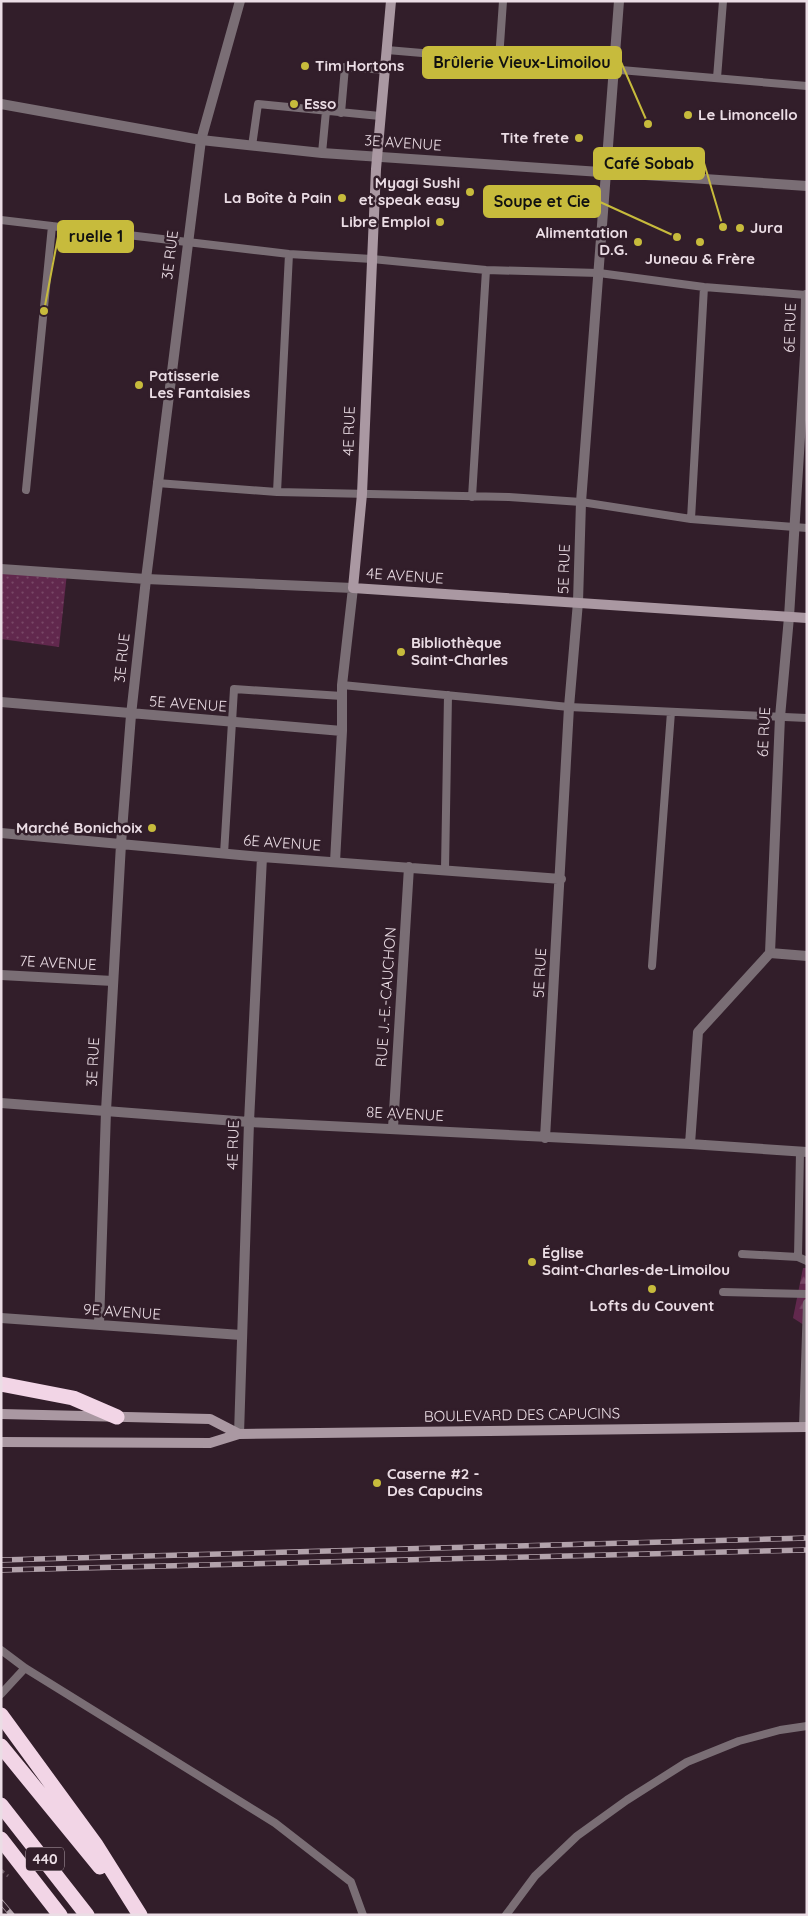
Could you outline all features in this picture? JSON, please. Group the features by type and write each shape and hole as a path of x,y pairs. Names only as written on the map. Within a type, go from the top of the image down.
{"highway":[{"path":"1,1384 73,1398 117,1417"},
{"path":"1,1715 96,1845 140,1915"},
{"path":"1,1746 140,1915"},
{"name":"440","path":"1,1805 87,1915"},
{"name":"440","path":"1,1839 60,1915"},
{"path":"1,1847 30,1876"}],"main road":[{"name":"4E RUE","path":"353,588 362,494 376,156 391,1"},
{"name":"4E AVENUE","path":"353,588 807,618"},
{"name":"BOULEVARD DES CAPUCINS","path":"1,1414 210,1419 239,1434"},
{"name":"BOULEVARD DES CAPUCINS","path":"1,1442 210,1443 239,1434 805,1427"}],"street":[{"name":"3E RUE","path":"99,1325 106,1111 121,844 146,579 201,140 240,1"},
{"name":"5E RUE","path":"545,1138 561,879 569,707 578,602 581,502 619,1"},
{"name":"3E AVENUE","path":"1,104 201,140 252,146 322,153 807,186"},
{"name":"6E RUE","path":"770,953 780,717 789,617 806,357 806,295"},
{"name":"4E AVENUE","path":"1,569 146,579 353,588"},
{"name":"4E RUE","path":"335,862 342,731 342,685 353,588"},
{"name":"5E AVENUE","path":"1,702 342,731"},
{"name":"6E AVENUE","path":"1,833 224,854 561,879"},
{"name":"4E RUE","path":"239,1434 249,1122 262,857"},
{"name":"RUE J.-E.-CAUCHON","path":"393,1128 409,867"},
{"path":"690,1144 698,1032 770,953 807,956"},
{"name":"7E AVENUE","path":"1,975 113,981"},
{"name":"8E AVENUE","path":"1,1103 249,1122 690,1144 804,1152"},
{"name":"9E AVENUE","path":"1,1318 241,1335"}],"lane":[{"path":"499,59 503,1"},
{"path":"717,78 723,1"},
{"path":"387,50 807,86"},
{"path":"341,113 345,68 385,70"},
{"path":"252,146 258,104 380,116"},
{"path":"322,153 326,111"},
{"path":"1,220 289,254 372,259 486,270 599,273 704,287 806,295"},
{"path":"26,490 52,226"},
{"path":"277,492 289,254"},
{"path":"472,497 486,270"},
{"path":"691,520 704,287"},
{"path":"157,483 277,492 509,497 581,502 691,520 807,528"},
{"path":"342,685 569,707 807,718"},
{"path":"224,854 234,689 342,696"},
{"path":"445,870 448,695"},
{"path":"652,966 671,712"},
{"path":"798,1257 804,1152"},
{"path":"742,1254 798,1257 807,1261"},
{"path":"723,1292 807,1294"},
{"path":"805,1427 807,1303"},
{"path":"1,1650 25,1668 275,1823 351,1882 363,1915"},
{"path":"1,1694 25,1668"},
{"path":"506,1915 535,1876 577,1836 642,1790 687,1762 739,1741 780,1730 807,1726"}],"green space":[{"path":"1,569 67,573 59,647 1,639"},
{"path":"803,1268 807,1268 807,1327 793,1318"}],"railway":[{"path":"1,1560 807,1538"},
{"path":"1,1570 807,1550"},
{"path":"1,1902 12,1915"}],"place":[{"name":"Tim Hortons","path":"305,66"},
{"name":"Esso","path":"294,104"},
{"name":"Le Limoncello","path":"688,115"},
{"name":"Brûlerie Vieux-Limoilou","path":"648,124"},
{"name":"Tite frete","path":"579,138"},
{"name":"Myagi Sushi et speak easy","path":"470,192"},
{"name":"La Boîte à Pain","path":"342,198"},
{"name":"Libre Emploi","path":"440,222"},
{"name":"Café Sobab","path":"723,227"},
{"name":"Jura","path":"740,228"},
{"name":"Soupe et Cie","path":"677,237"},
{"name":"Alimentation D.G.","path":"638,242"},
{"name":"Juneau & Frère","path":"700,242"},
{"name":"ruelle 1","path":"44,311"},
{"name":"Patisserie Les Fantaisies","path":"139,385"},
{"name":"Bibliothèque Saint-Charles","path":"401,652"},
{"name":"Marché Bonichoix","path":"152,828"},
{"name":"Église Saint-Charles-de-Limoilou","path":"532,1262"},
{"name":"Lofts du Couvent","path":"652,1289"},
{"name":"Caserne #2 - Des Capucins","path":"377,1483"}]}
